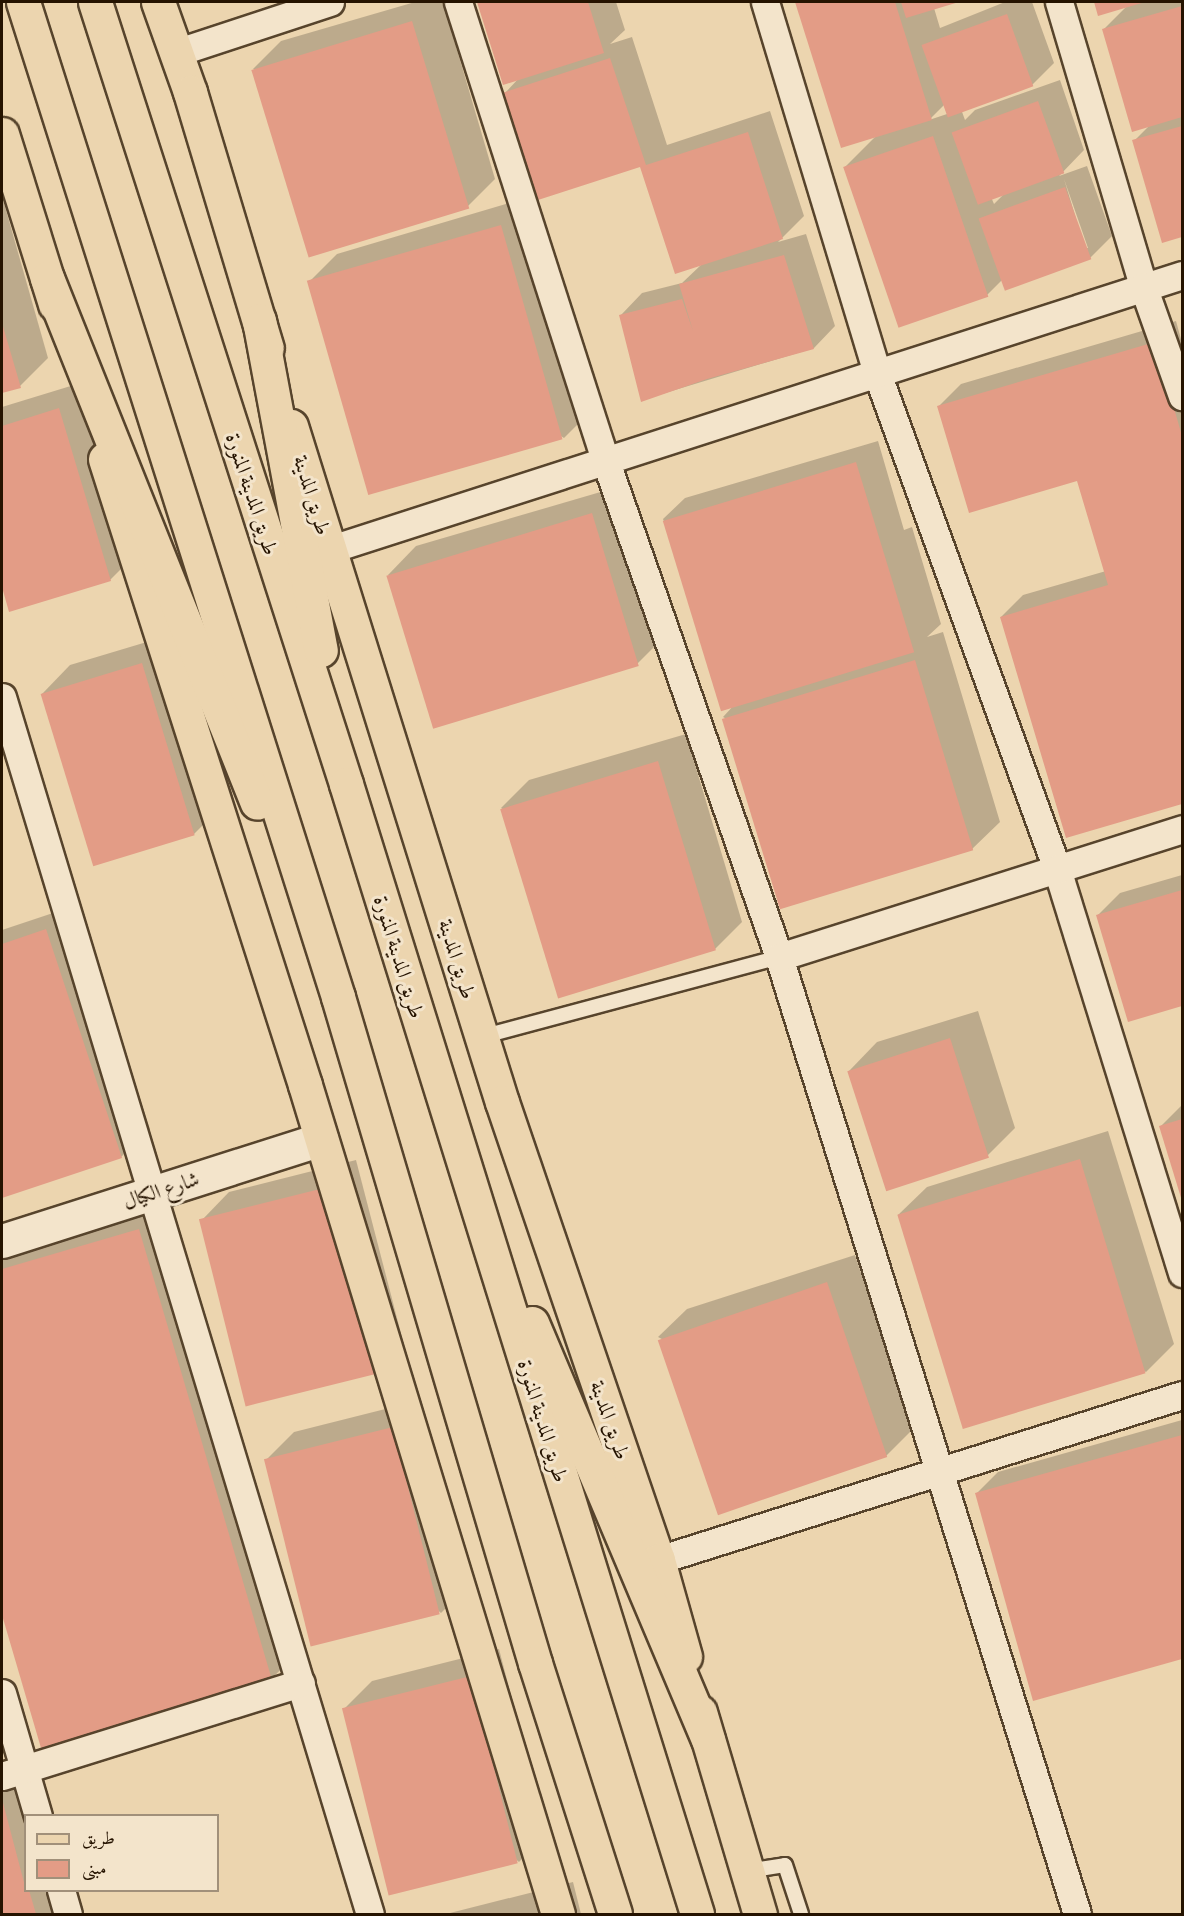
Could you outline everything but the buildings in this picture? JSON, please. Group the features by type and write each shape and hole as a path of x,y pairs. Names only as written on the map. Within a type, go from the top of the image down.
{"main road":[{"path":"23,2 338,997 535,1663 615,1914"},
{"name":"طريق المدينة المنورة","path":"95,2 346,784 697,1914"},
{"name":"طريق المدينة","path":"158,2 178,52 328,550 481,1037 658,1560 760,1914"},
{"path":"2,134 321,1139 558,1914"},
{"path":"47,278 223,721 338,997"},
{"path":"259,320 346,784"},
{"name":"شارع الكيال","path":"2,1241 321,1139"},
{"path":"457,1145 708,1739"},
{"path":"535,1663 598,1914"}],"street":[{"path":"178,52 330,2"},
{"path":"458,2 606,462 779,957 1077,1914"},
{"path":"765,2 877,373 1057,868 1182,1273"},
{"path":"1059,2 1143,286 1182,396"},
{"path":"328,550 1182,275"},
{"path":"2,699 370,1914"},
{"path":"779,957 1182,829"},
{"path":"658,1560 1182,1395"},
{"path":"13,1772 301,1683"},
{"path":"2,1693 13,1772 38,1814"},
{"path":"62,1892 68,1914"}],"lane":[{"path":"481,1037 779,957"},
{"path":"747,1871 785,1865 801,1914"}]}
